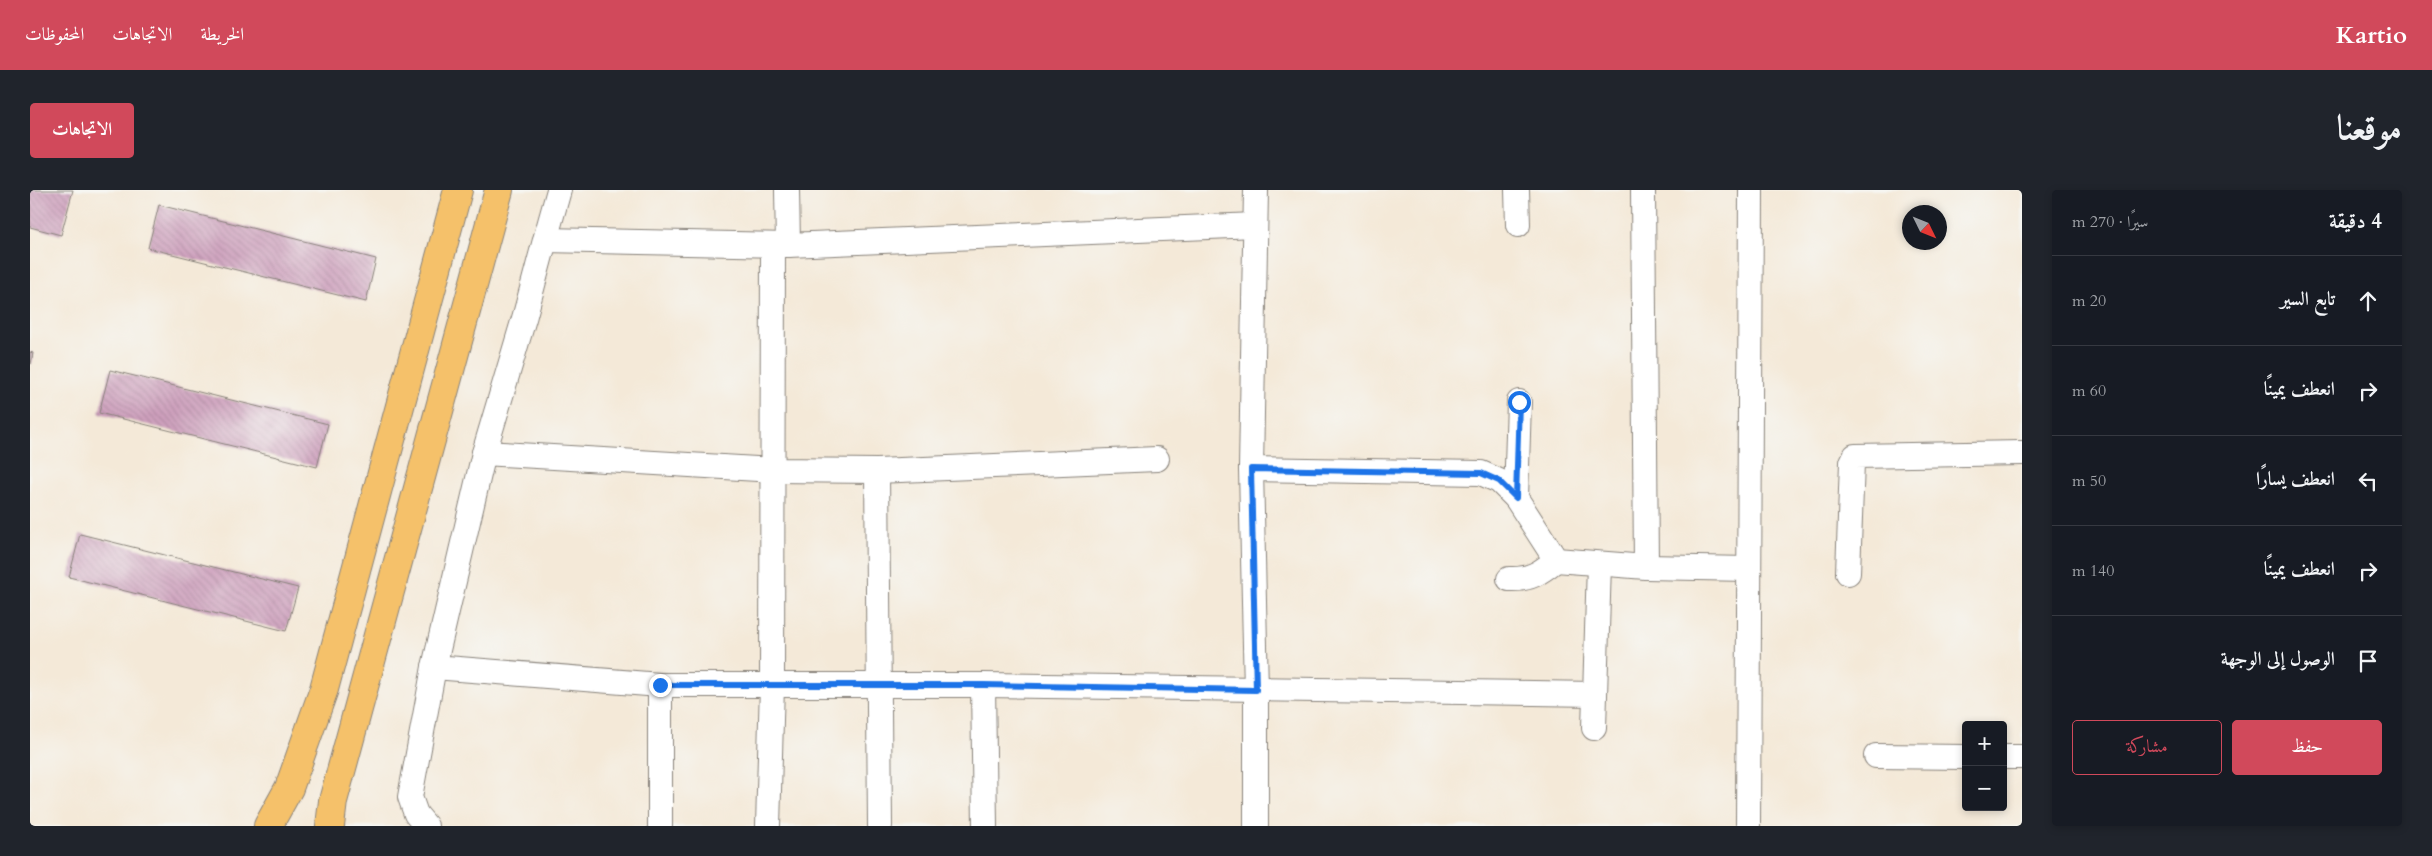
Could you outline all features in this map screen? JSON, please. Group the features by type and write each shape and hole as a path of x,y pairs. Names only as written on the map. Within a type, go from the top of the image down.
{"main road":[{"path":"268,826 289,788 324,689 458,190"},
{"path":"330,826 333,801 499,190"}],"street":[{"path":"426,826 416,814 410,797 434,666 484,453 525,315 559,190"},
{"path":"768,826 772,685 773,470 780,245 787,190"},
{"path":"1256,190 1251,469 1256,690 1256,826"},
{"path":"1517,190 1518,225"},
{"path":"1643,190 1646,567"},
{"path":"1748,826 1751,190"},
{"path":"545,240 780,245 1255,225"},
{"path":"1516,498 1519,402"},
{"path":"484,453 773,470 877,471 1157,459"},
{"path":"1848,573 1852,462 1856,456 2022,453"},
{"path":"1251,469 1481,473 1499,481 1516,498 1556,560"},
{"path":"877,471 880,826"},
{"path":"1509,580 1523,580 1538,575 1556,560 1646,567 1749,569"},
{"path":"1594,728 1599,564"},
{"path":"434,666 660,685 983,685 1595,694"},
{"path":"660,685 660,826"},
{"path":"983,685 985,826"},
{"path":"1876,756 1962,757"},
{"path":"2007,757 2022,757"}],"building":[{"path":"30,190 73,190 61,235 30,227"},
{"path":"159,205 376,259 366,302 148,248"},
{"path":"30,352 33,353 31,364 30,364"},
{"path":"110,370 328,424 317,467 99,413"},
{"path":"80,534 298,588 286,631 69,577"}],"route":[{"path":"660,685 983,685 1256,690 1251,469 1481,473 1499,481 1516,498 1519,402"}]}
